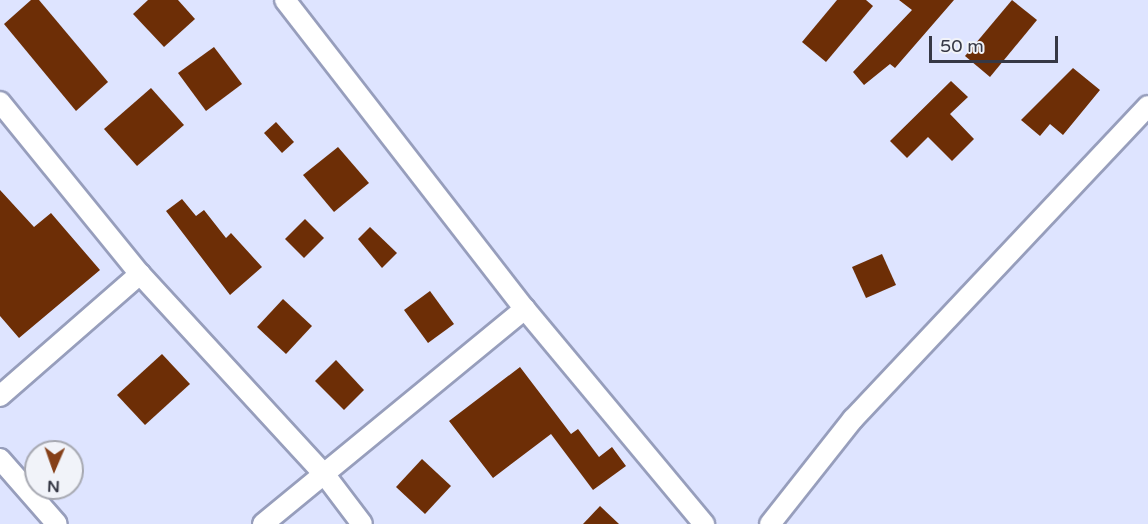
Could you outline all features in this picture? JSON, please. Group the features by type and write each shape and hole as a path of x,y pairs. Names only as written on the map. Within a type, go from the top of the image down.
{"street":[{"path":"285,0 525,309 704,524"},
{"path":"0,102 140,274 325,475 362,524"},
{"path":"770,524 853,418 1148,105"},
{"path":"0,396 140,274"},
{"path":"263,524 525,309"},
{"path":"0,459 57,524"}],"building":[{"path":"31,0 39,0 108,82 76,111 4,24"},
{"path":"148,0 178,0 195,19 164,47 133,14"},
{"path":"837,0 866,0 873,6 826,62 802,42"},
{"path":"899,0 954,0 895,68 890,64 864,85 853,72 912,10"},
{"path":"1012,0 1037,20 990,77 965,56"},
{"path":"214,47 242,84 206,111 178,73"},
{"path":"1073,68 1100,90 1063,135 1050,124 1040,136 1021,120"},
{"path":"951,81 968,97 950,114 974,139 952,161 928,137 907,158 890,141"},
{"path":"151,88 184,125 137,166 104,129"},
{"path":"276,122 294,142 282,153 264,133"},
{"path":"338,147 369,183 334,212 303,175"},
{"path":"0,190 34,227 51,213 100,270 19,338 0,316"},
{"path":"182,199 196,216 204,210 226,238 231,233 262,267 230,295 166,211"},
{"path":"305,219 324,238 304,258 285,239"},
{"path":"370,227 397,253 382,268 358,239"},
{"path":"882,254 896,285 866,298 852,267"},
{"path":"430,291 454,324 428,343 404,310"},
{"path":"283,299 312,326 286,354 257,327"},
{"path":"162,354 190,384 145,425 117,395"},
{"path":"336,360 364,390 344,410 315,381"},
{"path":"520,367 571,434 578,429 599,457 612,447 626,466 593,490 551,434 493,478 449,421"},
{"path":"422,459 451,486 425,514 396,487"},
{"path":"600,506 619,524 583,524"}]}
